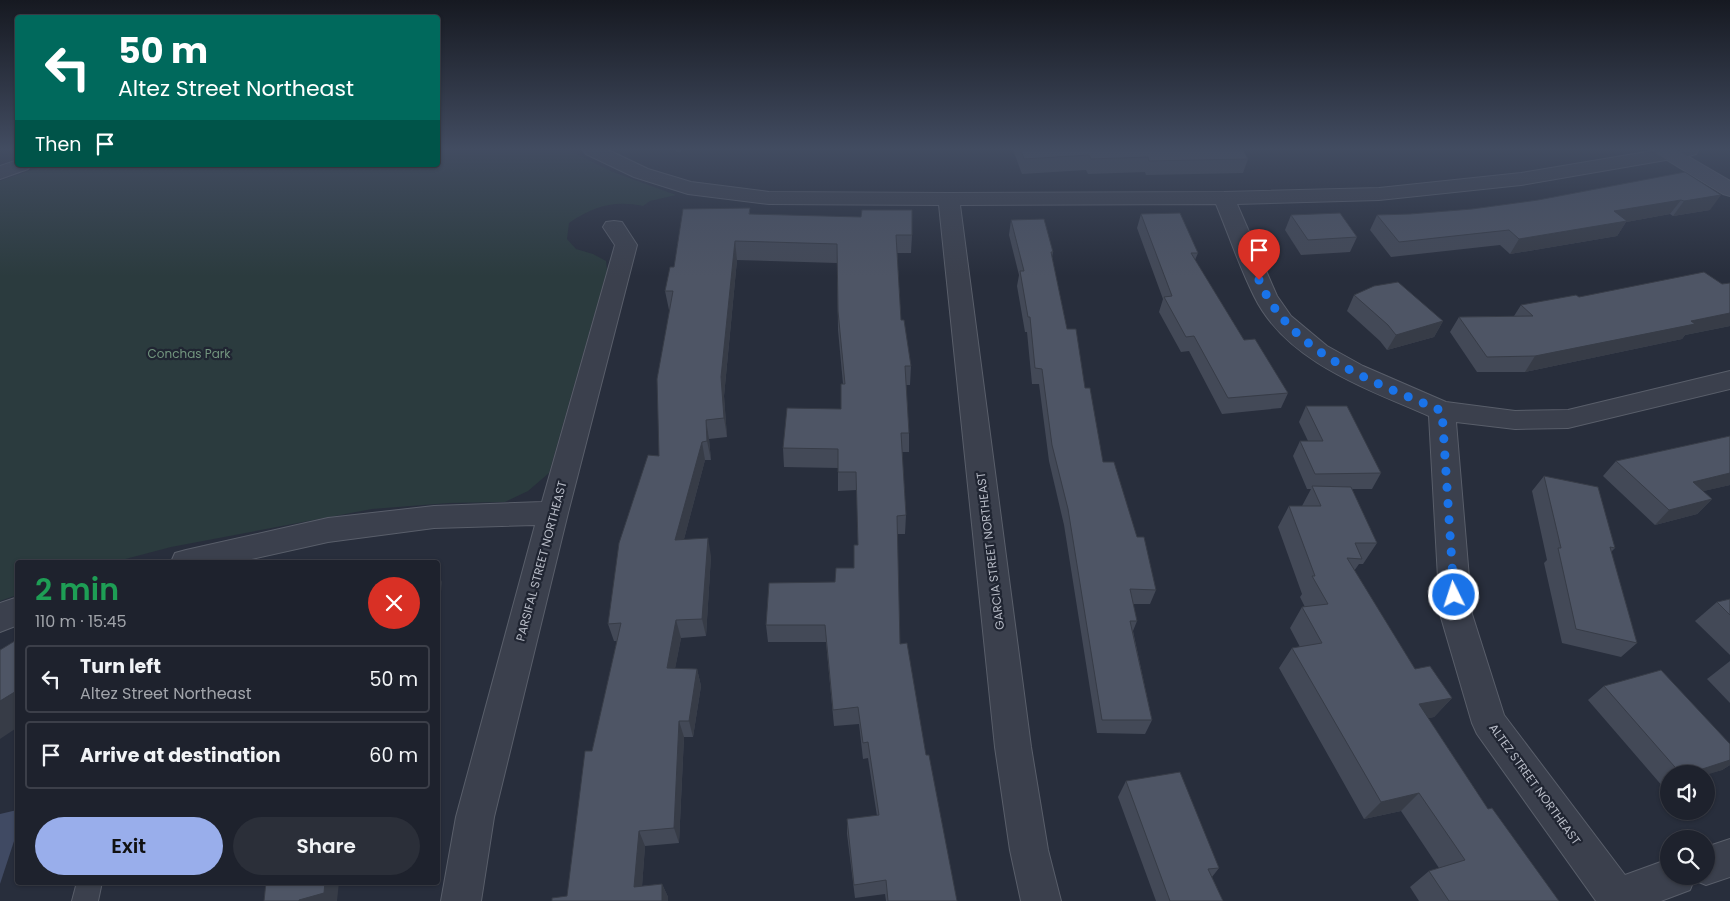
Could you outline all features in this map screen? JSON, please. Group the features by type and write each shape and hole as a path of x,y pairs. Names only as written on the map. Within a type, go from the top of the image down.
{"street":[{"path":"721,192 769,198 948,199 1224,198 1397,192"},
{"path":"1224,198 1266,297 1283,321 1318,352 1354,372 1442,411 1515,420 1568,419 1730,380"},
{"name":"GARCIA STREET NORTHEAST","path":"948,199 1013,747 1029,850 1041,901"},
{"name":"PARSIFAL STREET NORTHEAST","path":"461,901 475,817 553,513 626,245 614,227"},
{"name":"ALTEZ STREET NORTHEAST","path":"1442,411 1456,614 1489,723 1618,899"},
{"path":"195,560 328,530 434,518 553,513"},
{"path":"0,618 15,611"},
{"path":"1715,863 1730,858"},
{"path":"1618,899 1660,882"}],"lane":[{"path":"85,901 89,885"}],"green space":[{"name":"Conchas Park","path":"0,192 668,192 676,195 650,201 643,206 622,204 604,206 586,213 569,223 567,239 576,249 593,254 606,261 607,270 549,473 528,491 505,502 449,503 372,509 171,547 122,560 15,560 15,596 0,601"}],"water":[{"path":"15,810 15,838 0,884 0,814"}],"building":[{"path":"1580,192 1716,192 1721,195 1614,211 1627,221 1519,239 1509,230 1399,242 1377,215 1472,209"},
{"path":"750,208 749,214 861,217 862,210 912,210 912,235 896,235 901,320 904,320 911,366 905,366 909,433 901,433 906,515 897,516 900,644 907,643 926,755 929,755 957,901 888,901 886,880 854,885 847,819 879,815 868,742 863,743 858,707 833,710 825,625 766,625 769,583 835,582 836,568 854,568 854,545 858,545 856,472 838,472 838,449 783,448 787,408 841,409 841,384 845,384 838,311 837,244 735,241 721,377 724,418 706,420 707,441 702,442 675,540 708,538 702,619 676,620 667,668 697,669 689,721 679,721 674,828 639,831 634,887 662,884 662,901 552,901 552,898 567,896 585,751 592,751 621,623 608,624 619,543 648,455 659,456 657,379 673,291 665,291 670,267 674,267 683,209"},
{"path":"1180,213 1198,253 1191,253 1244,340 1255,339 1288,393 1228,398 1194,336 1186,337 1164,297 1172,296 1141,214"},
{"path":"1340,213 1357,237 1308,240 1291,215"},
{"path":"1044,219 1053,252 1051,252 1067,329 1076,329 1085,388 1090,388 1103,462 1114,462 1137,537 1144,537 1156,590 1130,589 1137,621 1130,621 1152,720 1102,720 1068,509 1052,445 1042,369 1035,368 1030,317 1028,317 1020,271 1024,271 1011,220"},
{"path":"1704,272 1722,284 1730,283 1730,313 1691,321 1695,324 1535,356 1487,357 1459,317 1533,316 1521,305 1576,295 1579,297"},
{"path":"1398,282 1443,321 1396,335 1388,325 1354,295 1374,286"},
{"path":"1306,406 1347,406 1381,473 1315,474 1300,441 1323,441"},
{"path":"1730,436 1730,473 1693,482 1712,499 1669,510 1616,461"},
{"path":"1544,476 1598,487 1615,548 1610,547 1637,643 1576,629 1558,548 1561,548"},
{"path":"1312,486 1351,487 1377,543 1355,543 1362,559 1347,558 1415,669 1430,666 1452,698 1419,704 1488,809 1492,808 1559,901 1449,901 1429,871 1465,860 1419,793 1381,802 1292,648 1322,643 1302,607 1328,604 1312,576 1315,576 1289,506 1321,506"},
{"path":"1730,599 1730,615 1717,602"},
{"path":"15,641 15,692 0,701 0,650"},
{"path":"1661,670 1730,744 1730,760 1715,765 1673,765 1604,686"},
{"path":"1180,772 1219,868 1208,869 1223,901 1170,901 1126,781"},
{"path":"266,885 325,885 324,893 299,901 264,901"}],"route":[{"path":"1259,280 1266,297 1283,321 1318,352 1354,372 1442,411 1454,595"}]}
